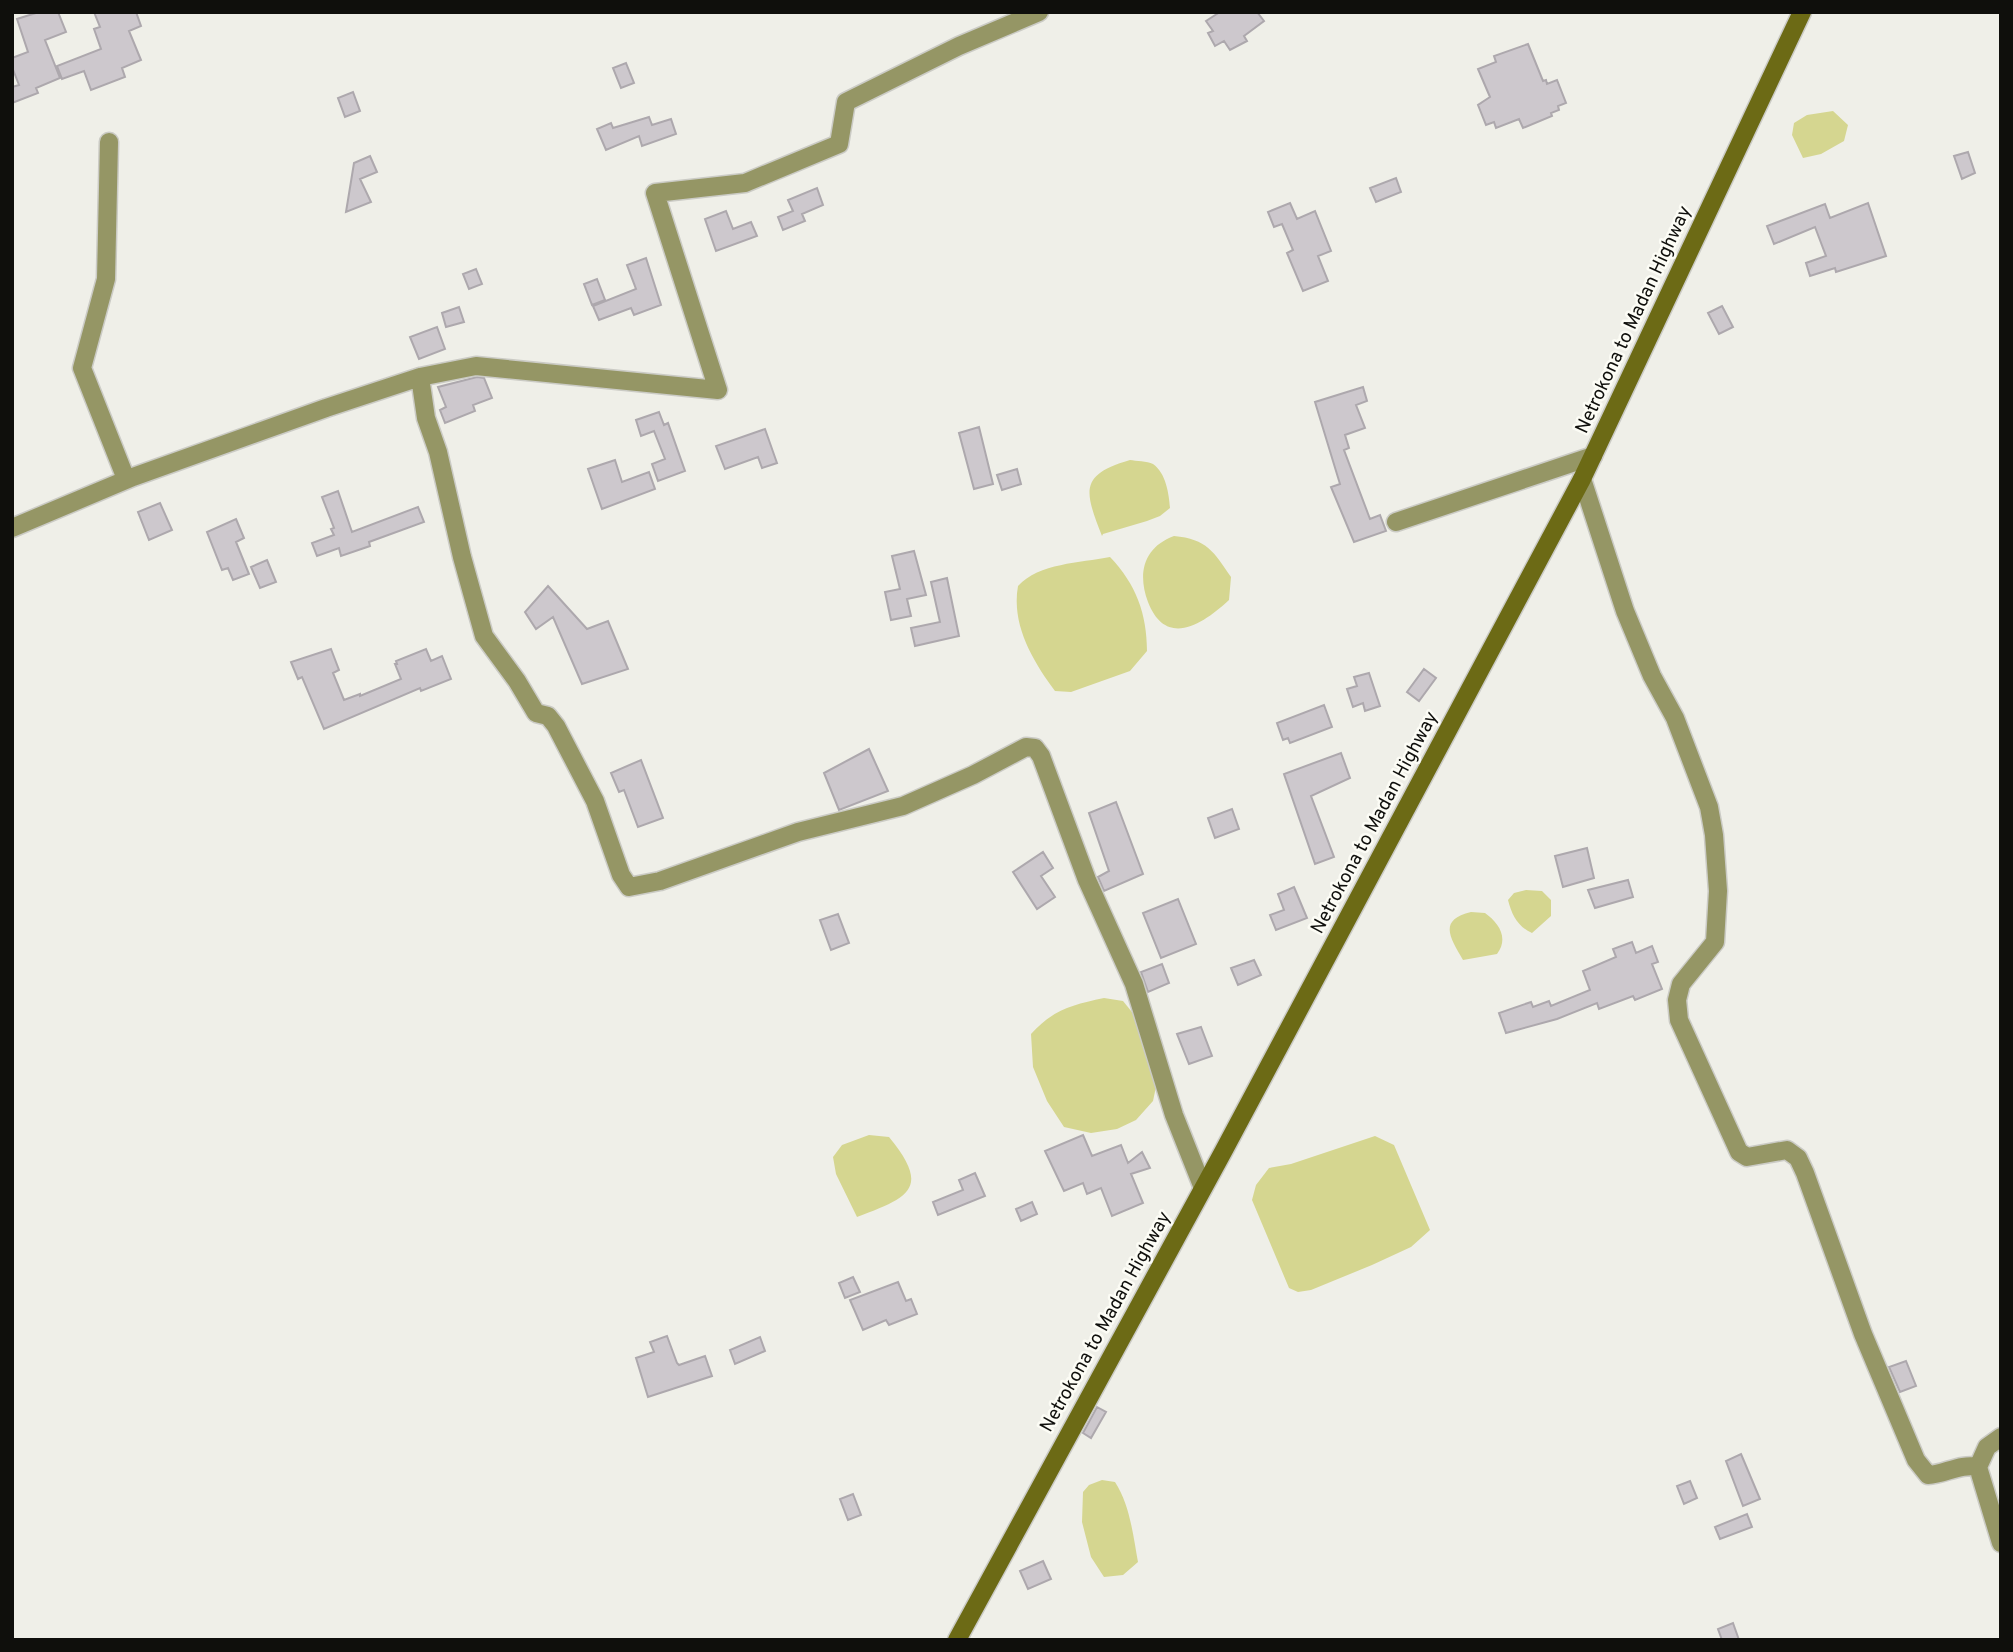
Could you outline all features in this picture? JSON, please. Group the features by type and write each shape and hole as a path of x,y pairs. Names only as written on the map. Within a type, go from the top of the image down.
{"main road":[{"name":"Netrokona to Madan Highway","path":"957,1640 1203,1188 1582,479 1802,12"}],"street":[{"path":"12,528 126,479 420,377 476,366 718,390 655,193 745,183 839,144 846,102 960,46 1039,12"},
{"path":"109,142 106,279 82,368 126,479"},
{"path":"420,377 426,418 438,452 461,557 484,636 517,681 536,713 548,716 556,726 596,801 621,875 629,887 660,881 799,832 903,806 973,775 1026,747 1035,748 1041,755 1087,880 1134,984 1174,1115 1203,1188"},
{"path":"1396,522 1593,456"},
{"path":"1582,479 1625,611 1652,676 1675,718 1711,816 1718,891 1715,942 1681,984 1677,1009 1682,1028 1738,1152 1747,1157 1787,1150 1798,1158 1821,1213 1863,1334 1922,1470 1928,1475 1939,1475 1970,1465 1978,1467"},
{"path":"2001,1437 1987,1447 1978,1467 2001,1543"}],"shaded area":[{"path":"1833,111 1848,125 1844,141 1821,154 1803,158 1792,135 1794,123 1807,115"},
{"path":"1130,460 1151,463 1157,468 1166,484 1170,508 1160,516 1102,536 1092,508 1090,487 1101,472"},
{"path":"1174,536 1194,540 1208,548 1231,577 1229,600 1196,624 1185,628 1164,625 1148,602 1143,581 1143,571 1150,554"},
{"path":"1110,557 1127,578 1138,600 1145,624 1147,651 1130,671 1071,692 1055,691 1032,655 1021,628 1018,586 1027,578 1048,568"},
{"path":"1526,890 1542,891 1551,900 1551,916 1532,933 1516,920 1508,900 1514,893"},
{"path":"1471,912 1485,913 1498,926 1502,942 1497,954 1463,960 1451,938 1450,925 1460,915"},
{"path":"1104,998 1123,1001 1136,1017 1157,1082 1153,1101 1136,1120 1117,1129 1091,1133 1064,1127 1047,1101 1033,1067 1031,1034 1064,1009"},
{"path":"869,1135 889,1137 902,1155 911,1180 901,1197 857,1217 836,1174 833,1157 842,1145"},
{"path":"1375,1136 1394,1145 1430,1230 1411,1247 1372,1265 1311,1290 1298,1292 1289,1288 1252,1200 1256,1185 1269,1168 1291,1164"},
{"path":"1102,1480 1115,1482 1130,1520 1138,1562 1123,1575 1104,1577 1091,1557 1082,1522 1083,1492 1089,1485"}],"building":[{"path":"39,12 58,12 66,32 45,40 60,78 36,88 38,93 12,103 12,87 19,85 12,67 12,58 28,52 17,19"},
{"path":"94,12 136,12 141,26 129,31 141,60 122,68 125,77 91,90 84,71 62,79 57,66 101,49 94,29 100,27"},
{"path":"1220,12 1257,12 1264,21 1244,36 1247,41 1230,50 1224,41 1215,46 1208,33 1213,31 1206,21"},
{"path":"1528,44 1543,81 1546,80 1547,84 1557,80 1566,103 1558,106 1559,110 1551,113 1552,116 1523,128 1519,119 1496,128 1494,122 1486,125 1478,105 1490,97 1478,69 1496,62 1494,56"},
{"path":"626,63 634,83 621,88 613,68"},
{"path":"353,92 360,111 345,117 338,98"},
{"path":"649,117 652,125 671,119 676,134 642,146 639,136 606,150 597,129 611,123 613,128"},
{"path":"1968,152 1975,173 1962,179 1954,156"},
{"path":"370,156 377,172 360,179 371,202 346,212 354,163"},
{"path":"1396,178 1401,192 1376,202 1370,188"},
{"path":"817,188 823,205 802,214 805,221 783,230 778,217 793,211 788,200"},
{"path":"1290,203 1297,219 1315,211 1331,251 1318,256 1328,281 1303,291 1287,253 1293,250 1282,224 1274,227 1268,212"},
{"path":"1868,203 1886,256 1836,272 1835,268 1810,276 1806,263 1826,256 1815,227 1774,244 1767,226 1825,204 1830,218"},
{"path":"726,211 733,229 751,222 757,236 716,251 705,219"},
{"path":"646,258 661,305 634,315 631,308 599,320 593,306 636,289 627,265"},
{"path":"476,269 482,284 469,289 463,274"},
{"path":"597,279 605,300 592,305 584,284"},
{"path":"1722,306 1733,327 1719,334 1708,313"},
{"path":"459,307 464,322 446,327 442,313"},
{"path":"437,327 445,349 419,359 410,337"},
{"path":"477,377 484,378 492,398 473,405 475,411 445,423 440,410 446,407 438,387"},
{"path":"1363,387 1367,401 1356,405 1365,428 1345,435 1349,448 1344,450 1370,519 1380,515 1386,531 1354,542 1331,487 1340,484 1315,402"},
{"path":"659,412 664,425 668,423 685,471 658,481 652,464 665,459 654,431 641,436 636,420"},
{"path":"979,427 993,484 974,489 959,433"},
{"path":"765,429 777,463 762,468 758,457 725,469 716,446"},
{"path":"615,460 622,482 649,472 655,489 602,509 588,469"},
{"path":"1017,469 1021,484 1002,490 997,475"},
{"path":"338,491 352,532 418,507 424,522 369,542 370,546 341,556 339,548 317,556 312,543 334,535 331,529 334,528 322,497"},
{"path":"160,503 172,530 149,540 138,512"},
{"path":"236,519 244,538 236,542 249,574 233,580 228,568 222,570 207,532"},
{"path":"914,551 926,595 907,599 911,616 891,620 885,592 900,589 892,556"},
{"path":"267,560 276,582 260,588 251,567"},
{"path":"947,578 959,636 915,646 911,628 940,622 931,582"},
{"path":"548,586 587,629 608,621 628,669 582,684 553,617 536,629 525,612"},
{"path":"331,649 339,670 333,673 344,700 401,679 396,661 426,649 431,661 442,656 451,679 421,691 420,688 324,729 302,677 298,679 291,662"},
{"path":"1424,669 1436,678 1419,701 1407,692"},
{"path":"1369,673 1380,706 1365,711 1363,703 1353,707 1347,689 1357,686 1354,677"},
{"path":"1324,705 1332,727 1290,743 1288,738 1283,740 1277,723"},
{"path":"869,749 888,791 839,810 824,773"},
{"path":"1341,753 1350,778 1311,796 1334,857 1315,864 1284,774"},
{"path":"641,760 663,818 638,827 624,790 619,792 611,773"},
{"path":"1116,802 1143,874 1104,891 1098,877 1109,871 1089,813"},
{"path":"1232,809 1239,829 1215,838 1208,818"},
{"path":"1587,848 1594,878 1563,887 1555,856"},
{"path":"1043,852 1053,868 1041,876 1055,897 1037,909 1013,872"},
{"path":"1628,880 1633,897 1595,908 1588,890"},
{"path":"1294,887 1307,918 1276,930 1270,915 1284,910 1278,894"},
{"path":"1178,899 1196,944 1161,958 1143,913"},
{"path":"838,914 849,943 831,950 820,920"},
{"path":"1632,942 1636,953 1652,946 1658,962 1652,964 1662,989 1635,1000 1633,996 1599,1009 1597,1003 1557,1019 1506,1033 1499,1013 1531,1002 1533,1007 1549,1001 1551,1006 1590,990 1583,971 1616,957 1613,949"},
{"path":"1254,960 1261,975 1238,985 1231,968"},
{"path":"1162,964 1169,983 1148,992 1141,972"},
{"path":"1201,1027 1212,1056 1189,1064 1177,1034"},
{"path":"1083,1135 1092,1156 1121,1145 1128,1163 1142,1152 1150,1168 1131,1174 1143,1203 1112,1216 1101,1188 1087,1194 1083,1183 1064,1191 1045,1151"},
{"path":"975,1173 985,1196 938,1215 933,1202 963,1190 959,1180"},
{"path":"1032,1202 1037,1214 1021,1221 1016,1209"},
{"path":"853,1277 860,1292 845,1298 839,1283"},
{"path":"898,1282 906,1301 911,1299 917,1314 889,1325 886,1320 863,1330 850,1300"},
{"path":"667,1336 679,1365 705,1356 712,1376 648,1397 636,1358 654,1352 650,1342"},
{"path":"760,1337 765,1351 735,1364 730,1350"},
{"path":"1906,1361 1916,1386 1900,1392 1889,1367"},
{"path":"1097,1407 1106,1412 1091,1438 1083,1433"},
{"path":"1741,1454 1760,1499 1743,1506 1726,1461"},
{"path":"1690,1481 1697,1498 1684,1504 1677,1486"},
{"path":"853,1494 861,1515 848,1520 840,1499"},
{"path":"1747,1514 1752,1527 1720,1539 1715,1527"},
{"path":"1043,1561 1051,1579 1028,1589 1020,1571"},
{"path":"1733,1623 1739,1640 1722,1640 1718,1629"}]}
